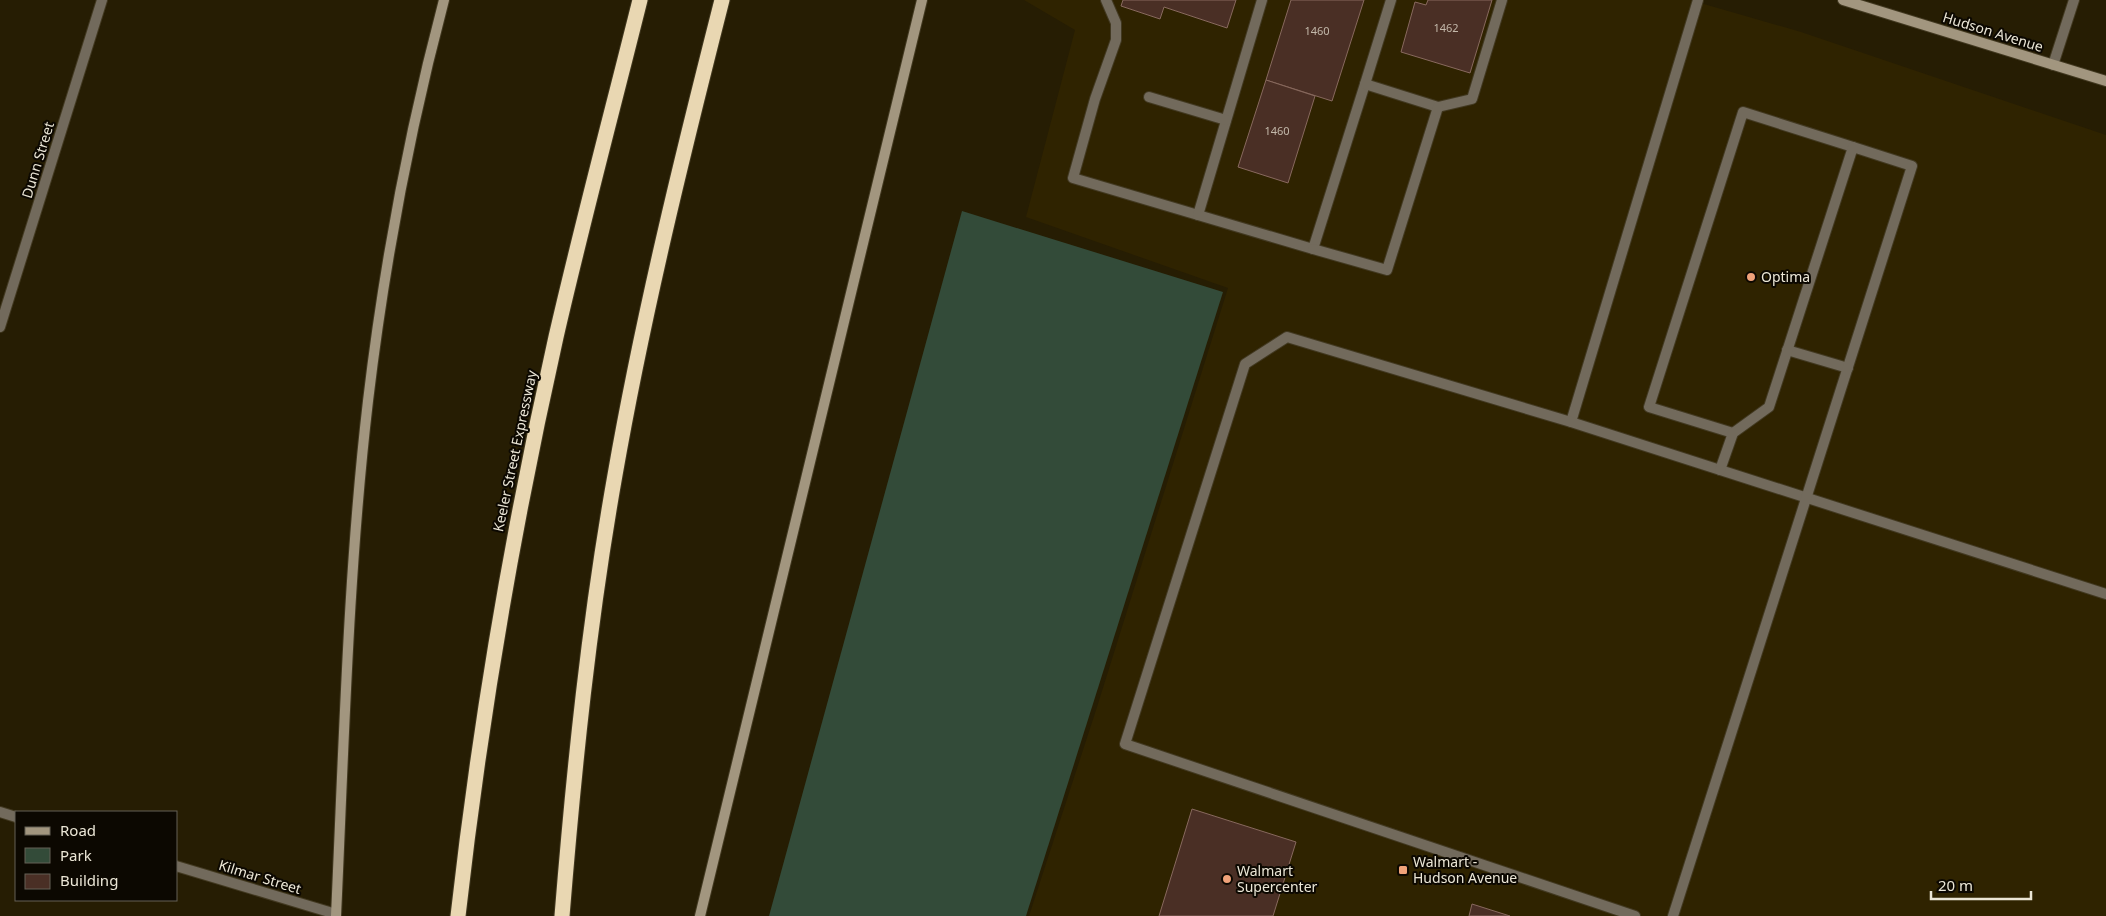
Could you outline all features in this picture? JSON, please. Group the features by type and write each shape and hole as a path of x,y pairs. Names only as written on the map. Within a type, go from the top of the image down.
{"highway":[{"name":"Keeler Street Expressway","path":"458,916 469,819 485,709 518,515 556,336 640,0"},
{"path":"562,916 581,716 616,467 663,239 722,0"}],"main road":[{"path":"336,915 353,578 368,402 384,283 404,172 444,0"},
{"path":"700,916 922,0"},
{"name":"Hudson Avenue","path":"1843,0 2106,81"}],"street":[{"name":"Dunn Street","path":"0,328 102,0"},
{"path":"1106,0 1116,23 1116,40 1095,99 1073,178 1386,270 1438,107"},
{"path":"1198,215 1262,0"},
{"path":"1313,249 1391,0"},
{"path":"1365,84 1438,107 1472,99 1502,0"},
{"path":"1571,422 1698,0"},
{"path":"2053,65 2074,0"},
{"path":"1149,97 1226,120"},
{"path":"1673,916 1912,166 1743,112 1648,407 1733,433"},
{"path":"1720,470 1733,433 1769,407 1853,147"},
{"path":"1635,916 1125,744 1245,364 1287,337 1571,422 2106,594"},
{"path":"1788,350 1848,368"},
{"path":"0,812 15,817"},
{"name":"Kilmar Street","path":"178,867 336,915"}],"shaded area":[{"path":"1024,0 1690,0 1801,32 2106,135 2106,916 1029,916 1097,707 1228,288 1026,217 1075,30"}],"green space":[{"path":"962,211 1223,292 1026,916 769,916"}],"building":[{"path":"1123,0 1236,0 1227,28 1164,7 1160,19 1121,6"},
{"path":"1291,0 1364,0 1332,101 1266,80"},
{"path":"1428,0 1492,0 1470,73 1401,52 1415,2 1426,5"},
{"path":"1266,80 1315,96 1288,183 1238,167"},
{"name":"Walmart Supercenter","path":"1192,809 1296,842 1273,916 1159,916"},
{"path":"1472,904 1510,916 1469,916"}],"place":[{"name":"Optima","path":"1751,277"},
{"name":"Walmart - Hudson Avenue","path":"1403,870"},
{"name":"Walmart Supercenter","path":"1227,879"}]}
